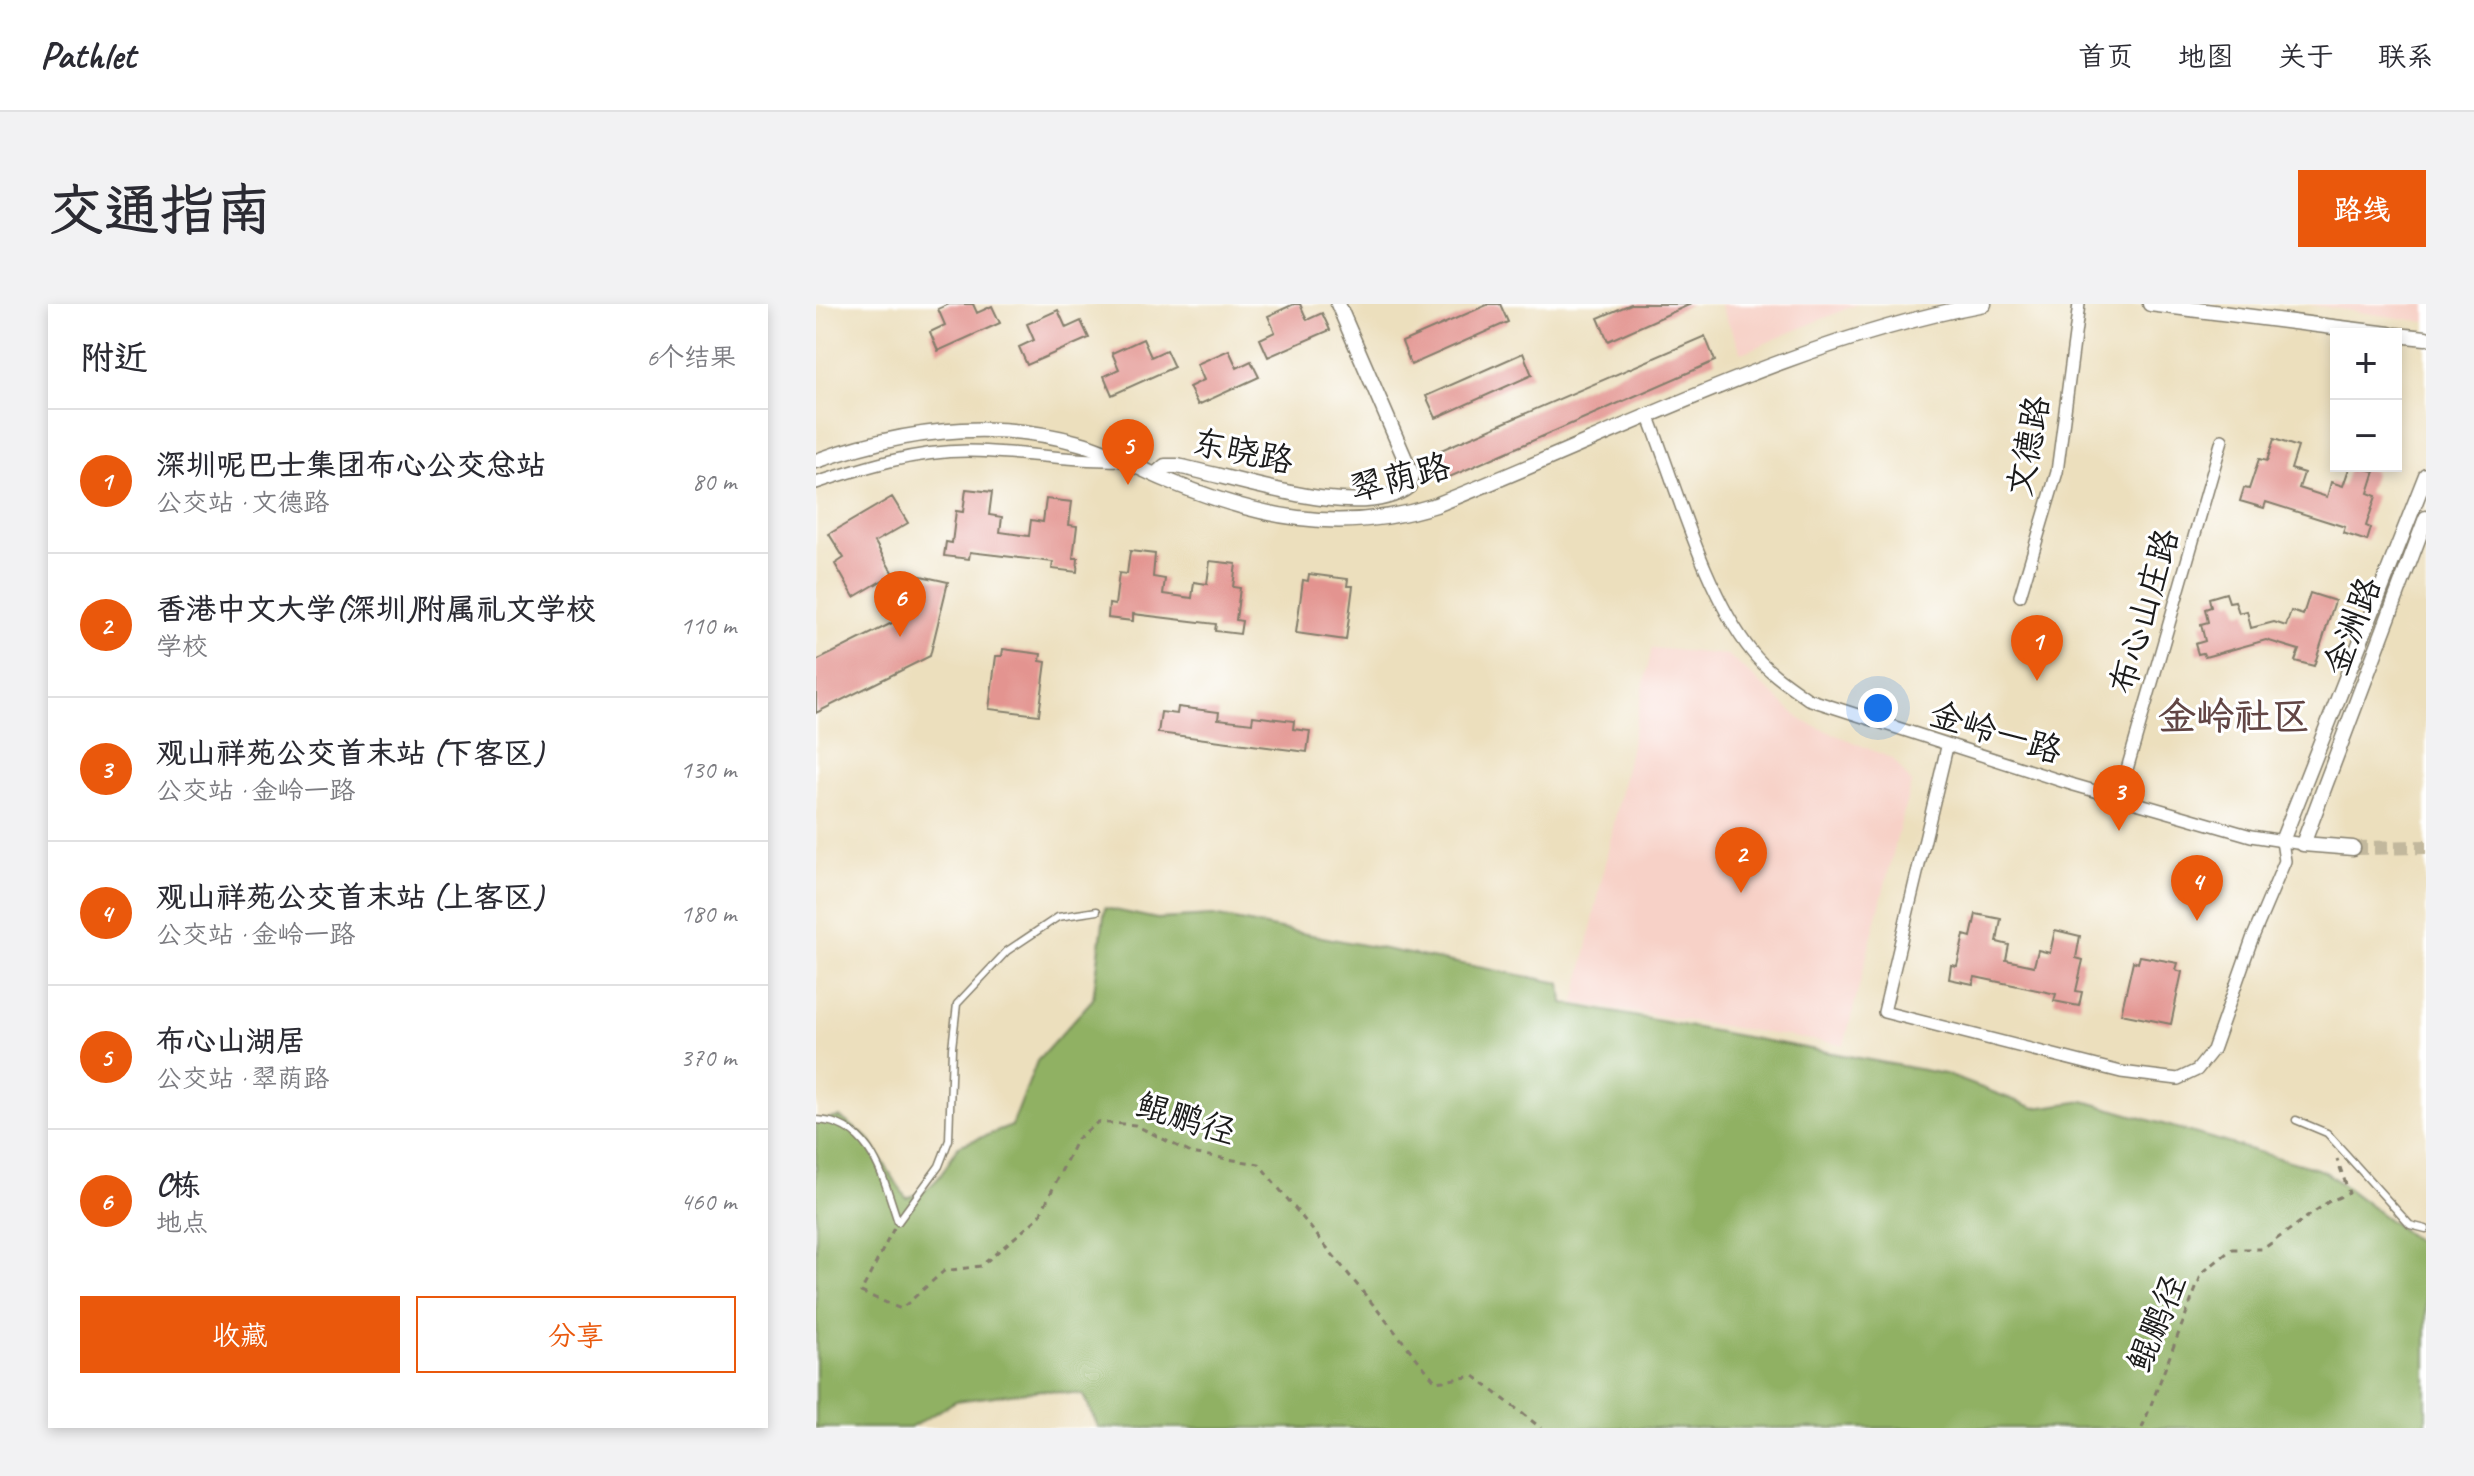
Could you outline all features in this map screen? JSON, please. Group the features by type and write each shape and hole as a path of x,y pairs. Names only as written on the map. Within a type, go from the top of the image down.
{"street":[{"name":"东晓路","path":"1155,475 1165,466 1177,466 1289,493 1343,499 1374,497 1409,486 1412,475 1338,304"},
{"name":"翠荫路","path":"816,461 891,439 971,429 1010,429 1081,443 1252,511 1327,521 1370,520 1436,505 1816,349 1935,313 1984,304"},
{"name":"文德路","path":"2020,596 2057,472 2079,304"},
{"path":"2150,304 2341,328"},
{"path":"2402,336 2426,338"},
{"name":"金岭一路","path":"1649,417 1709,575 1752,652 1779,679 1808,699 1947,747 2119,797 2303,844"},
{"name":"布心山庄路","path":"2119,797 2222,440"},
{"path":"816,483 906,458 966,451 1089,461 1123,460"},
{"name":"金洲路","path":"2282,841 2426,475"},
{"name":"金洲路","path":"2303,844 2426,518"},
{"path":"1947,747 1884,1012 2121,1072 2178,1079 2197,1070 2213,1050 2252,939 2285,861 2303,844 2353,848"},
{"path":"2282,841 2285,861"}],"lane":[{"path":"898,1222 939,1166 949,1140 952,1048 957,1004 1007,951 1058,917 1097,911"},
{"path":"816,1120 843,1125 858,1135 876,1160 898,1222"},
{"path":"2296,1120 2327,1133 2410,1225 2426,1229"}],"path":[{"name":"鲲鹏径","path":"898,1222 861,1292 901,1309 944,1271 981,1266 1039,1217 1077,1139 1098,1122 1135,1125 1191,1153 1259,1164 1436,1382 1474,1376 1541,1428"},
{"name":"鲲鹏径","path":"2142,1428 2202,1273 2232,1249 2263,1249 2328,1202 2349,1193 2337,1158"}],"shaded area":[{"path":"1720,304 1858,304 1742,353"},
{"path":"2306,304 2426,304 2426,322"},
{"path":"1652,648 1728,655 1803,721 1893,759 1911,783 1844,1045 1575,1003"}],"green space":[{"path":"1105,908 1157,919 1213,916 1561,983 1563,1003 1945,1074 2035,1108 2084,1101 2324,1171 2426,1248 2426,1428 1099,1428 1083,1395 1042,1390 956,1401 910,1428 816,1428 816,1121 840,1117 868,1138 906,1198 924,1191 943,1171 958,1146 1012,1126 1037,1061 1093,999"}],"building":[{"path":"949,304 973,304 977,313 992,306 1000,323 938,351 930,332 945,325 938,309"},
{"path":"1300,304 1307,320 1322,313 1330,330 1268,357 1260,339 1275,332 1268,316"},
{"path":"1489,304 1500,304 1508,322 1411,365 1402,342"},
{"path":"1631,304 1691,304 1608,341 1598,318"},
{"path":"1058,310 1066,328 1081,321 1089,338 1027,365 1019,347 1034,340 1027,324"},
{"path":"1705,336 1715,361 1445,479 1434,453"},
{"path":"1143,339 1151,357 1166,350 1174,367 1112,395 1104,376 1119,369 1112,353"},
{"path":"1229,350 1237,368 1251,361 1259,377 1198,405 1189,387 1204,380 1197,364"},
{"path":"1523,353 1532,375 1436,418 1426,396"},
{"path":"2274,439 2298,447 2291,469 2304,473 2299,488 2327,497 2331,482 2343,486 2348,472 2375,472 2368,493 2376,496 2366,526 2371,528 2367,541 2343,533 2345,527 2266,502 2264,508 2240,501 2244,488 2249,489 2259,459 2267,461"},
{"path":"966,489 992,492 989,515 1002,517 1000,532 1029,536 1031,520 1043,522 1046,499 1072,502 1069,525 1077,526 1073,558 1078,558 1077,572 1052,569 1053,562 970,552 969,559 944,556 946,542 952,543 956,511 963,512"},
{"path":"892,497 908,523 875,542 893,574 854,597 835,564 844,558 829,534"},
{"path":"1130,551 1155,554 1153,577 1165,579 1163,594 1192,598 1194,582 1207,584 1210,561 1236,564 1233,587 1240,588 1236,620 1242,621 1240,634 1215,631 1216,624 1133,614 1133,621 1108,618 1109,604 1115,605 1119,573 1127,574"},
{"path":"903,572 948,582 930,656 816,713 816,661 904,617 896,600"},
{"path":"1309,574 1348,579 1347,586 1353,586 1346,640 1296,633 1303,580 1308,581"},
{"path":"2226,593 2229,602 2235,601 2239,613 2247,611 2251,628 2274,622 2286,626 2291,611 2303,615 2310,593 2335,601 2314,666 2295,661 2299,650 2266,640 2205,657 2203,653 2198,654 2195,644 2205,641 2201,624 2208,622 2205,609 2211,607 2209,598"},
{"path":"1003,649 1041,654 1040,661 1046,662 1039,715 989,709 996,656 1002,656"},
{"path":"1178,707 1219,712 1218,719 1252,723 1253,716 1294,721 1293,729 1310,731 1307,752 1158,733 1161,712 1177,714"},
{"path":"1976,914 2001,919 1997,942 2009,945 2006,960 2034,966 2038,950 2050,953 2055,930 2080,936 2076,958 2083,960 2076,991 2082,992 2079,1006 2054,1001 2056,994 1975,977 1973,984 1949,979 1951,965 1957,966 1964,935 1971,937"},
{"path":"2140,956 2178,963 2176,970 2182,972 2171,1024 2121,1014 2133,961 2138,963"}],"tunnel":[{"path":"2353,848 2426,847"}],"place":[{"name":"布心山湖居","path":"1128,485"},
{"name":"C栋","path":"900,637"},
{"name":"深圳呢巴士集团布心公交总站","path":"2037,681"},
{"name":"观山祥苑公交首末站 (下客区)","path":"2119,831"},
{"name":"香港中文大学(深圳)附属礼文学校","path":"1741,893"},
{"name":"观山祥苑公交首末站 (上客区)","path":"2197,921"}],"district":[{"name":"金岭社区","path":"2234,716"}]}
